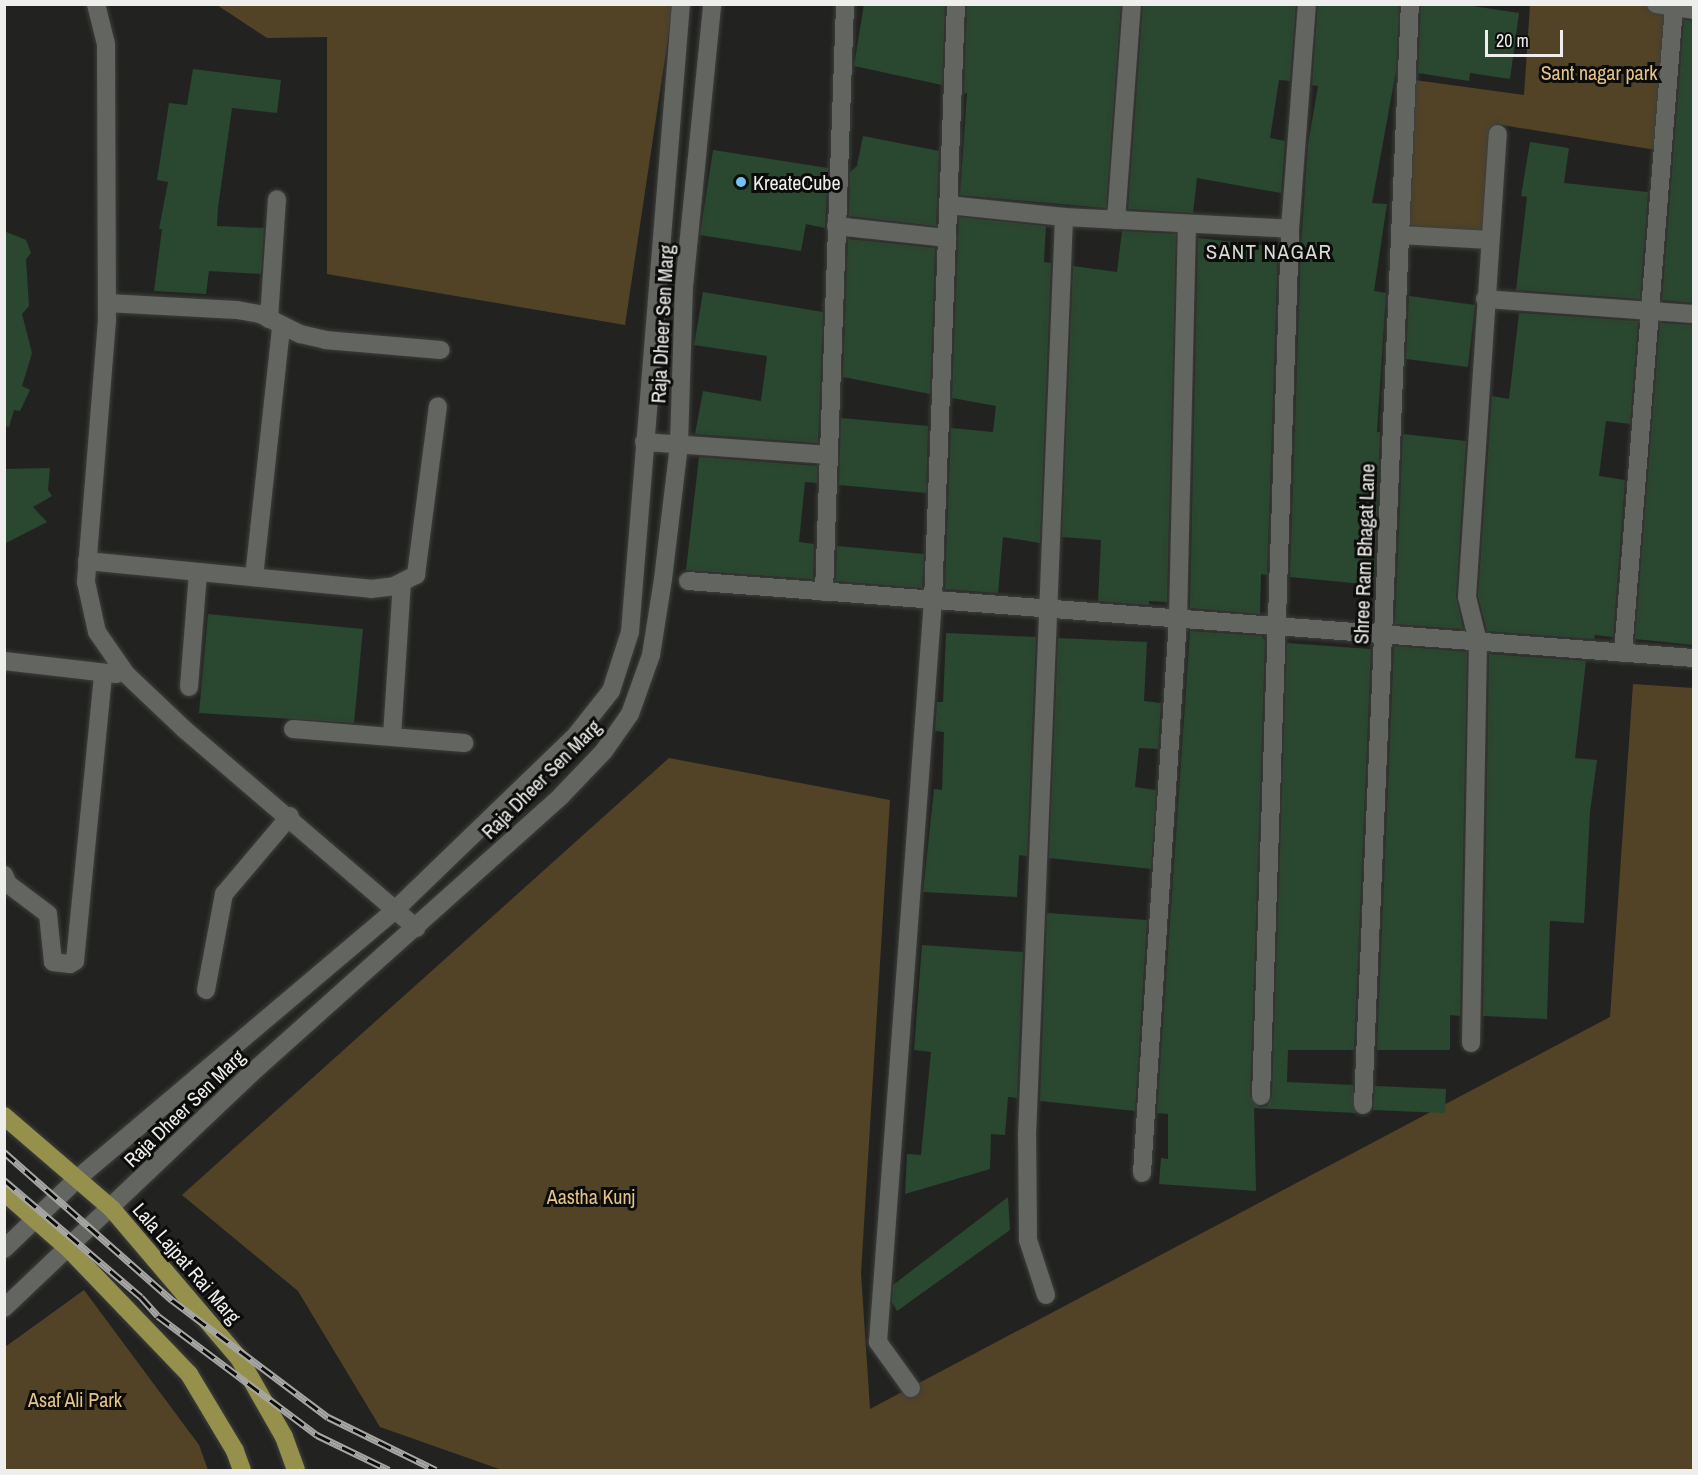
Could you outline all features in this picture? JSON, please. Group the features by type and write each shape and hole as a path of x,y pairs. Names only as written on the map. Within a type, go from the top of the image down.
{"main road":[{"name":"Lala Lajpat Rai Marg","path":"4,1116 112,1209 239,1358 284,1437 296,1470"},
{"path":"4,1192 70,1250 189,1374 235,1451 242,1470"}],"street":[{"path":"96,4 106,44 107,303 86,582 97,632 126,674 183,729 290,816 416,928"},
{"name":"Raja Dheer Sen Marg","path":"4,1249 34,1217 78,1178 395,910 576,735 611,691 630,632 681,4"},
{"name":"Raja Dheer Sen Marg","path":"4,1308 70,1250 256,1069 561,796 604,752 630,714 656,632 678,444 684,287 712,4"},
{"path":"824,592 845,4"},
{"path":"911,1388 878,1342 933,600 956,4"},
{"path":"1116,220 1132,4"},
{"path":"1261,1095 1290,228 1307,4"},
{"name":"Shree Ram Bhagat Lane","path":"1363,1104 1410,4"},
{"path":"1623,653 1650,311 1665,6 1694,10"},
{"path":"1471,1043 1478,642 1467,597 1485,299 1498,134"},
{"path":"254,577 275,323 277,199"},
{"path":"948,205 1064,218 1290,228"},
{"path":"1046,1295 1028,1240 1027,1135 1064,218"},
{"path":"1142,1173 1178,619 1187,224"},
{"path":"836,226 947,238"},
{"path":"1400,236 1490,240"},
{"path":"1485,299 1694,314"},
{"path":"107,303 237,310 325,340 441,350"},
{"path":"87,561 371,589 402,582 416,575 438,406"},
{"path":"645,442 828,455"},
{"path":"189,687 198,572"},
{"path":"688,581 1694,658"},
{"path":"392,736 402,582"},
{"path":"4,661 126,674"},
{"path":"4,876 8,884 48,914 52,962 70,964 75,961 103,673"},
{"path":"293,729 464,744"},
{"path":"206,990 224,894 290,816"}],"green space":[{"name":"Sant nagar park","path":"1656,4 1674,7 1662,151 1496,124 1481,239 1400,235 1407,79 1524,95 1530,5"},
{"path":"217,5 673,5 625,325 327,274 327,37 267,38"},
{"name":"Aastha Kunj","path":"1633,684 1693,688 1693,1470 502,1470 380,1427 298,1291 182,1195 669,758 890,800 861,1273 870,1409 1610,1017"},
{"name":"Asaf Ali Park","path":"84,1290 199,1445 208,1470 5,1470 5,1347"}],"building":[{"path":"864,4 945,4 942,85 854,66"},
{"path":"967,4 1121,4 1106,208 960,195 967,93 964,93"},
{"path":"1143,4 1296,4 1290,81 1279,80 1270,138 1285,141 1281,193 1197,178 1193,213 1128,209"},
{"path":"1318,4 1399,4 1396,71 1372,203 1387,204 1374,291 1386,293 1377,432 1380,432 1374,585 1290,577 1301,248 1308,144 1318,86 1312,85"},
{"path":"1421,4 1459,4 1519,13 1510,79 1470,73 1469,81 1418,73"},
{"path":"1684,20 1694,21 1694,303 1662,300"},
{"path":"193,69 281,80 277,113 232,108 218,208 217,226 264,228 261,274 209,271 206,294 154,291 162,229 159,229 168,182 157,180 169,103 187,105"},
{"path":"863,136 939,151 936,226 849,216 850,172 857,166"},
{"path":"1530,142 1569,148 1564,183 1648,192 1640,299 1516,290 1527,197 1521,196"},
{"path":"713,150 828,168 825,228 806,224 801,251 700,235"},
{"path":"959,217 1046,226 1044,262 1051,263 1040,543 1003,537 998,593 945,589 951,428 993,432 996,406 952,398"},
{"path":"4,231 26,240 31,253 26,259 29,306 22,314 32,353 22,386 30,390 20,411 14,410 9,427 4,426"},
{"path":"1122,231 1176,234 1167,602 1149,601 1149,605 1098,601 1101,540 1062,537 1073,266 1117,272"},
{"path":"1198,238 1278,247 1267,575 1261,574 1260,614 1190,608"},
{"path":"848,239 935,248 930,394 843,377"},
{"path":"703,292 823,312 818,443 695,434 703,391 761,401 767,356 694,345"},
{"path":"1409,296 1475,305 1468,367 1406,359"},
{"path":"1519,313 1638,321 1630,424 1606,421 1599,476 1625,480 1613,637 1595,635 1594,639 1487,631 1478,596 1492,396 1509,399"},
{"path":"1660,323 1694,325 1694,645 1635,639"},
{"path":"841,418 928,426 926,493 839,485"},
{"path":"1403,434 1466,441 1456,596 1463,629 1395,624"},
{"path":"699,457 817,466 817,483 805,482 799,542 814,544 813,579 686,570"},
{"path":"50,468 48,490 52,496 33,507 47,522 4,544 4,469"},
{"path":"837,546 924,554 922,588 836,581"},
{"path":"208,614 363,629 354,723 199,713"},
{"path":"1190,631 1262,636 1265,641 1250,1096 1260,1107 1267,1106 1272,1096 1287,643 1371,649 1354,1050 1288,1050 1287,1082 1353,1085 1356,1113 1254,1108 1256,1191 1159,1184 1161,1158 1168,1159 1168,1114 1157,1113"},
{"path":"946,633 1036,637 1027,856 1019,855 1017,897 923,892 934,789 942,790 944,732 935,731 937,702 943,702"},
{"path":"1058,638 1147,642 1144,701 1161,703 1158,749 1139,748 1135,787 1156,790 1151,869 1049,858"},
{"path":"1394,646 1467,652 1460,1016 1450,1015 1450,1050 1377,1050"},
{"path":"1489,654 1586,661 1575,758 1597,760 1590,812 1584,923 1550,921 1547,1019 1483,1016"},
{"path":"1047,913 1147,920 1135,1111 1040,1101"},
{"path":"922,945 1023,952 1017,1098 1008,1097 1005,1135 991,1134 990,1169 905,1194 907,1154 921,1155 931,1052 914,1050"},
{"path":"1375,1086 1446,1089 1445,1113 1373,1110"},
{"path":"1008,1197 1010,1230 897,1311 892,1302 893,1285"}],"railway":[{"path":"4,1152 172,1300 328,1417 436,1470"},
{"path":"4,1180 141,1297 158,1316 317,1435 389,1470"}],"place":[{"name":"KreateCube","path":"741,182"}],"district":[{"name":"SANT NAGAR","path":"1269,252"}]}
